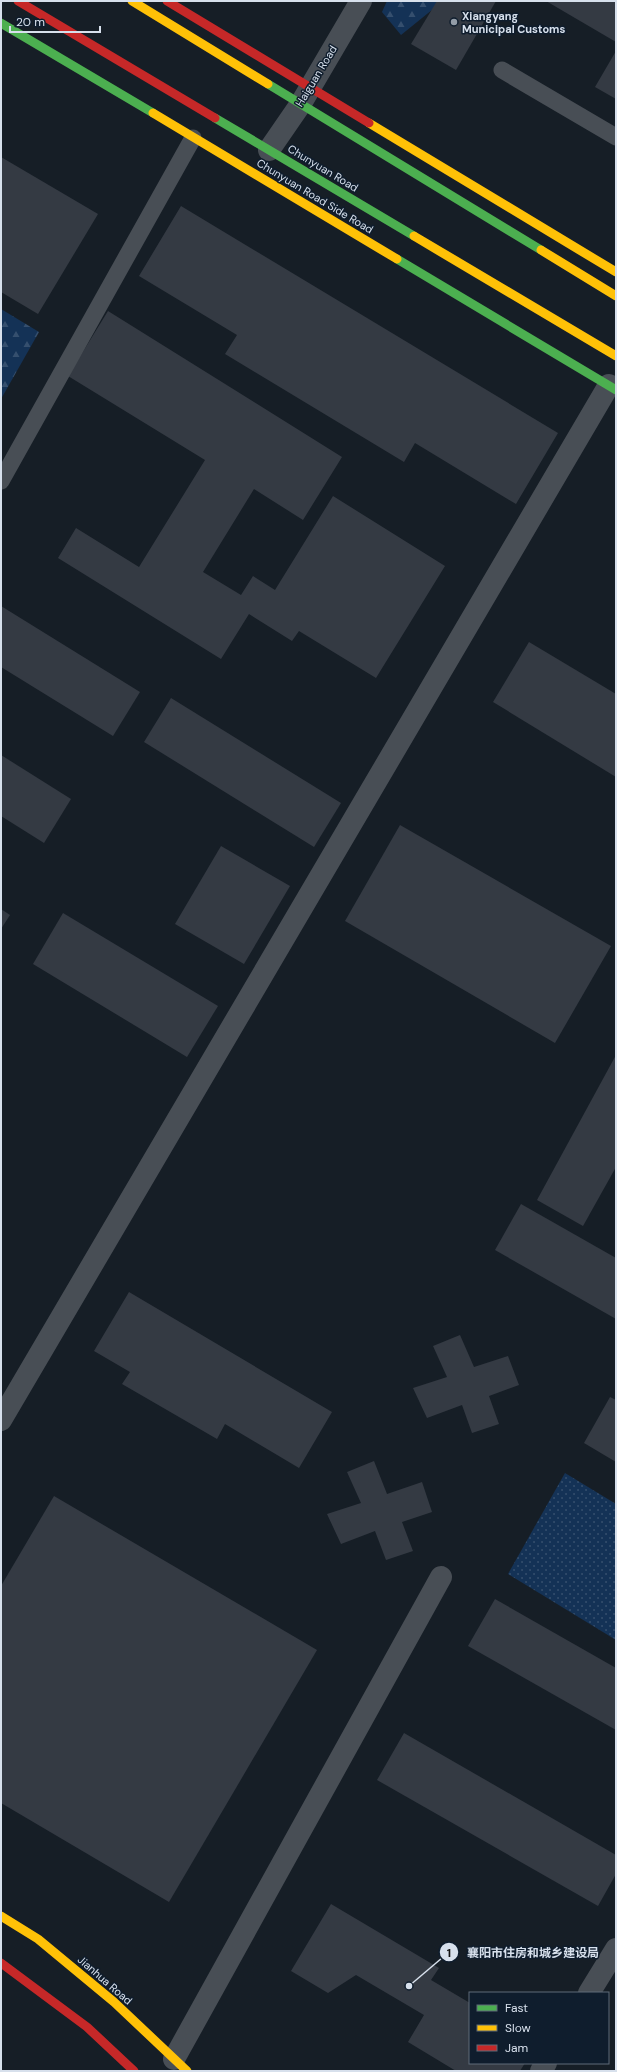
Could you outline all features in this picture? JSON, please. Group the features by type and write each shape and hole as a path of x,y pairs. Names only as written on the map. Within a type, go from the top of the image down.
{"main road":[{"name":"Chunyuan Road","path":"18,1 616,356"},
{"path":"132,1 305,96 616,272"},
{"path":"167,1 305,96 616,296"},
{"name":"Chunyuan Road Side Road","path":"1,23 612,387"},
{"name":"Jianhua Road","path":"1,1916 38,1939 56,1953 114,2002 180,2065"},
{"path":"1,1963 87,2027 134,2071"}],"street":[{"name":"Haiguan Road","path":"269,150 305,96 361,1"},
{"path":"1,1420 612,387"},
{"path":"180,2065 441,1577"},
{"path":"590,1992 616,1949"}],"lane":[{"path":"502,70 616,136"},
{"path":"1,481 193,138"}],"green space":[{"path":"387,1 443,1 401,35 382,12"},
{"path":"1,309 39,332 1,399"},
{"path":"565,1473 616,1504 616,1640 508,1574"}],"building":[{"name":"Xiangyang Municipal Customs","path":"437,1 496,1 456,70 411,44"},
{"name":"Xiangyang Municipal Customs","path":"546,1 616,1 616,42"},
{"path":"616,51 616,99 595,87"},
{"path":"1,157 98,214 38,314 1,292"},
{"path":"181,206 558,433 516,504 415,443 404,462 225,354 237,335 139,276"},
{"path":"108,311 342,457 303,520 254,489 203,572 241,595 253,576 275,590 333,496 445,566 376,678 299,631 292,641 249,614 221,659 58,558 76,528 139,567 205,460 68,376"},
{"path":"1,606 140,692 113,736 1,667"},
{"path":"529,642 616,694 616,777 493,702"},
{"path":"171,698 341,803 314,847 144,742"},
{"path":"1,755 71,799 44,843 1,816"},
{"path":"400,825 611,946 555,1043 345,921"},
{"path":"221,846 290,886 244,964 175,924"},
{"path":"1,909 10,915 1,929"},
{"path":"63,913 218,1006 187,1057 33,964"},
{"path":"616,1055 616,1167 583,1226 537,1200"},
{"path":"521,1204 616,1258 616,1319 495,1250"},
{"path":"129,1292 332,1412 299,1468 225,1424 217,1439 122,1384 130,1372 94,1351"},
{"path":"460,1335 474,1367 508,1356 519,1385 489,1396 499,1424 472,1433 462,1405 427,1418 413,1388 447,1377 433,1346"},
{"path":"610,1397 616,1400 616,1462 584,1443"},
{"path":"374,1461 387,1494 422,1482 432,1512 402,1522 413,1551 386,1560 375,1531 341,1544 327,1514 361,1503 347,1472"},
{"path":"54,1496 317,1650 169,1902 1,1803 1,1586"},
{"path":"495,1599 616,1668 616,1730 468,1646"},
{"path":"404,1733 616,1855 616,1874 598,1906 377,1780"},
{"path":"331,1904 439,1968 431,1980 469,2002 469,2064 524,2064 520,2071 456,2071 408,2042 424,2015 356,1975 328,1993 291,1971"}],"traffic: fast":[{"path":"1,23 153,113"},
{"path":"268,84 541,250"},
{"path":"215,118 414,236"},
{"path":"397,259 616,390"}],"traffic: slow":[{"path":"132,1 268,84"},
{"path":"153,113 397,259"},
{"path":"369,123 616,272"},
{"path":"414,236 616,356"},
{"path":"541,250 616,296"},
{"path":"1,1916 38,1939 114,2002 187,2071"}],"traffic: jam":[{"path":"18,1 215,118"},
{"path":"167,1 369,123"},
{"path":"1,1963 87,2027 134,2071"}],"place":[{"name":"Xiangyang Municipal Customs","path":"454,22"},
{"name":"襄阳市住房和城乡建设局","path":"409,1986"}]}
